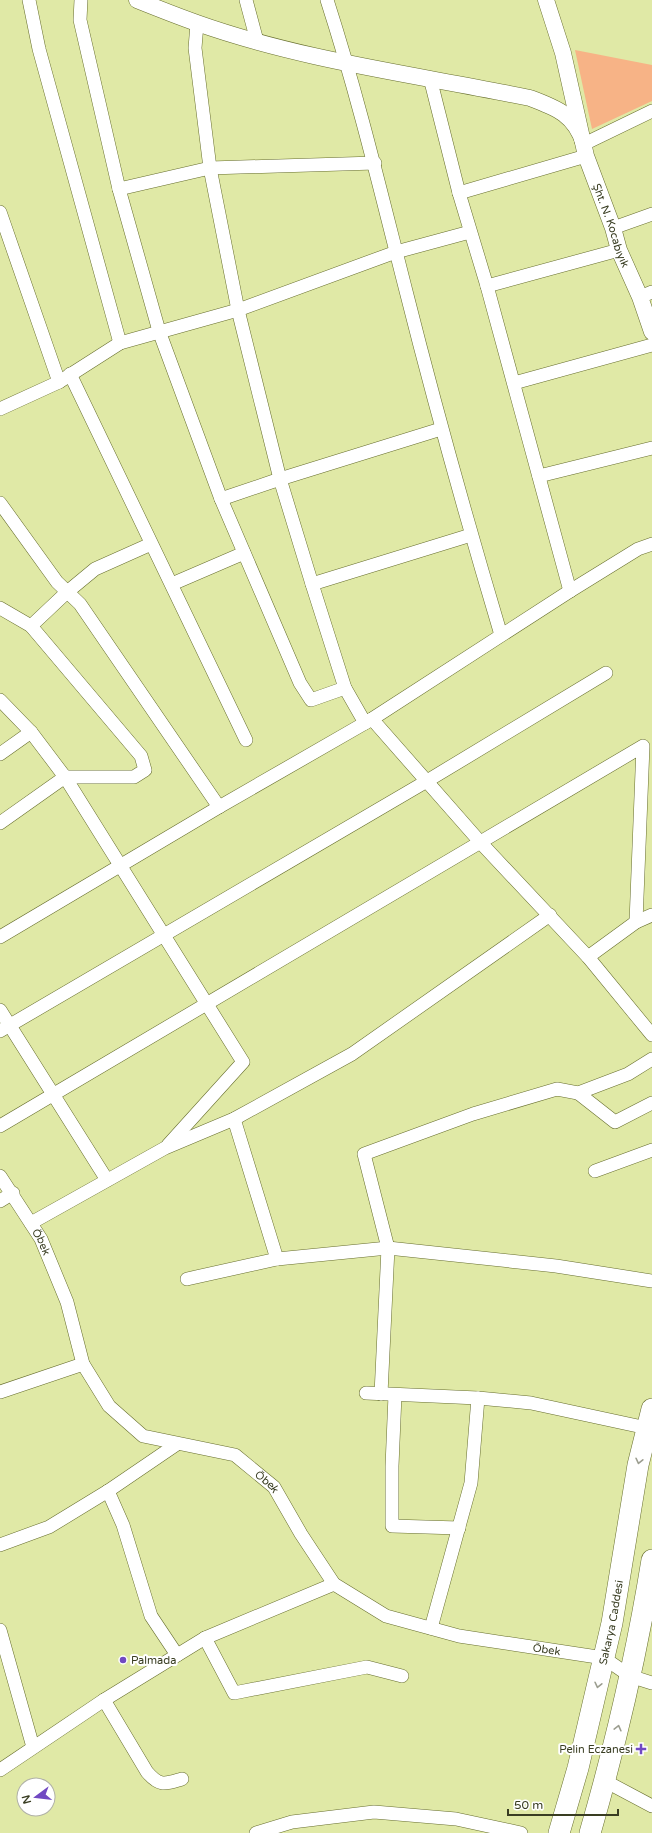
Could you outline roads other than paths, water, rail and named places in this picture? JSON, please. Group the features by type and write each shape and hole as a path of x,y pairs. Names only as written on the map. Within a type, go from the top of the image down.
{"main road":[{"name":"Sakarya Caddesi","path":"559,1833 578,1768 612,1623 638,1465 650,1419"},
{"path":"590,1833 605,1782 641,1628 652,1560"}],"street":[{"path":"29,0 39,49 120,343"},
{"path":"81,0 80,20 119,189 158,331 221,499 300,684 311,700 345,688"},
{"path":"138,0 197,24 256,41 348,63 530,98 555,107 579,130 585,150"},
{"path":"246,0 256,41"},
{"path":"327,0 348,63 375,163 441,429 501,635"},
{"name":"Şht. N. Kocabıyık","path":"546,0 563,53 585,150 619,250 646,294 652,332"},
{"path":"197,24 195,48 210,168 238,310 280,479 345,688 368,721 427,781 481,843 588,957 652,1035"},
{"path":"430,78 470,232 488,286 570,590"},
{"path":"460,194 585,150 652,111"},
{"path":"119,189 210,168 375,163"},
{"path":"0,212 59,382"},
{"path":"612,228 652,214"},
{"path":"0,410 59,382 120,343 158,331 238,310 396,252 470,232"},
{"path":"488,286 619,250"},
{"path":"514,383 652,345"},
{"path":"70,374 246,740"},
{"path":"221,499 441,429"},
{"path":"539,476 652,448"},
{"path":"0,503 57,582 66,593 80,604 219,807"},
{"path":"312,584 471,535"},
{"path":"31,626 66,593 95,569 151,544"},
{"path":"0,937 219,807 368,721 570,590 638,549 652,544"},
{"path":"172,584 244,553"},
{"path":"0,608 31,626 140,756 145,770 134,777 65,777 0,823"},
{"path":"5,1028 427,781 606,673"},
{"path":"0,700 31,732 65,777 243,1062 165,1148"},
{"path":"0,754 31,732"},
{"path":"0,1126 648,745"},
{"path":"636,922 648,745"},
{"path":"588,957 636,922 652,914"},
{"path":"31,1223 165,1148 234,1119 352,1054 550,915"},
{"path":"0,1010 5,1028 52,1095 107,1180"},
{"path":"578,1093 628,1074 652,1059"},
{"path":"381,1394 388,1248 364,1154 474,1114 558,1089 578,1093 615,1122 652,1103"},
{"path":"234,1119 277,1259"},
{"path":"595,1171 652,1150"},
{"name":"Öbek","path":"0,1176 13,1193 41,1239 67,1302 83,1364 109,1406 143,1436 235,1455 274,1487 301,1534 334,1584 386,1616 459,1636 604,1658 630,1676 652,1683"},
{"path":"0,1201 13,1193"},
{"path":"187,1279 277,1259 388,1248 556,1266 652,1280"},
{"path":"0,1392 83,1364"},
{"path":"366,1393 478,1398 531,1403 650,1419"},
{"path":"395,1395 392,1466 392,1526 459,1528"},
{"path":"431,1628 471,1483 478,1398"},
{"path":"0,1545 50,1528 177,1444"},
{"path":"108,1491 123,1525 151,1616 177,1655"},
{"path":"0,1770 104,1700 205,1638 334,1584"},
{"path":"0,1630 33,1747"},
{"path":"205,1638 234,1693 367,1667 402,1676"},
{"path":"104,1700 147,1772 155,1782 164,1784 182,1779"},
{"path":"605,1782 652,1806"},
{"path":"256,1833 292,1822 374,1812 456,1819 521,1833"}],"place":[{"name":"Palmada","path":"123,1660"},
{"name":"Pelin Eczanesi","path":"641,1749"}]}
